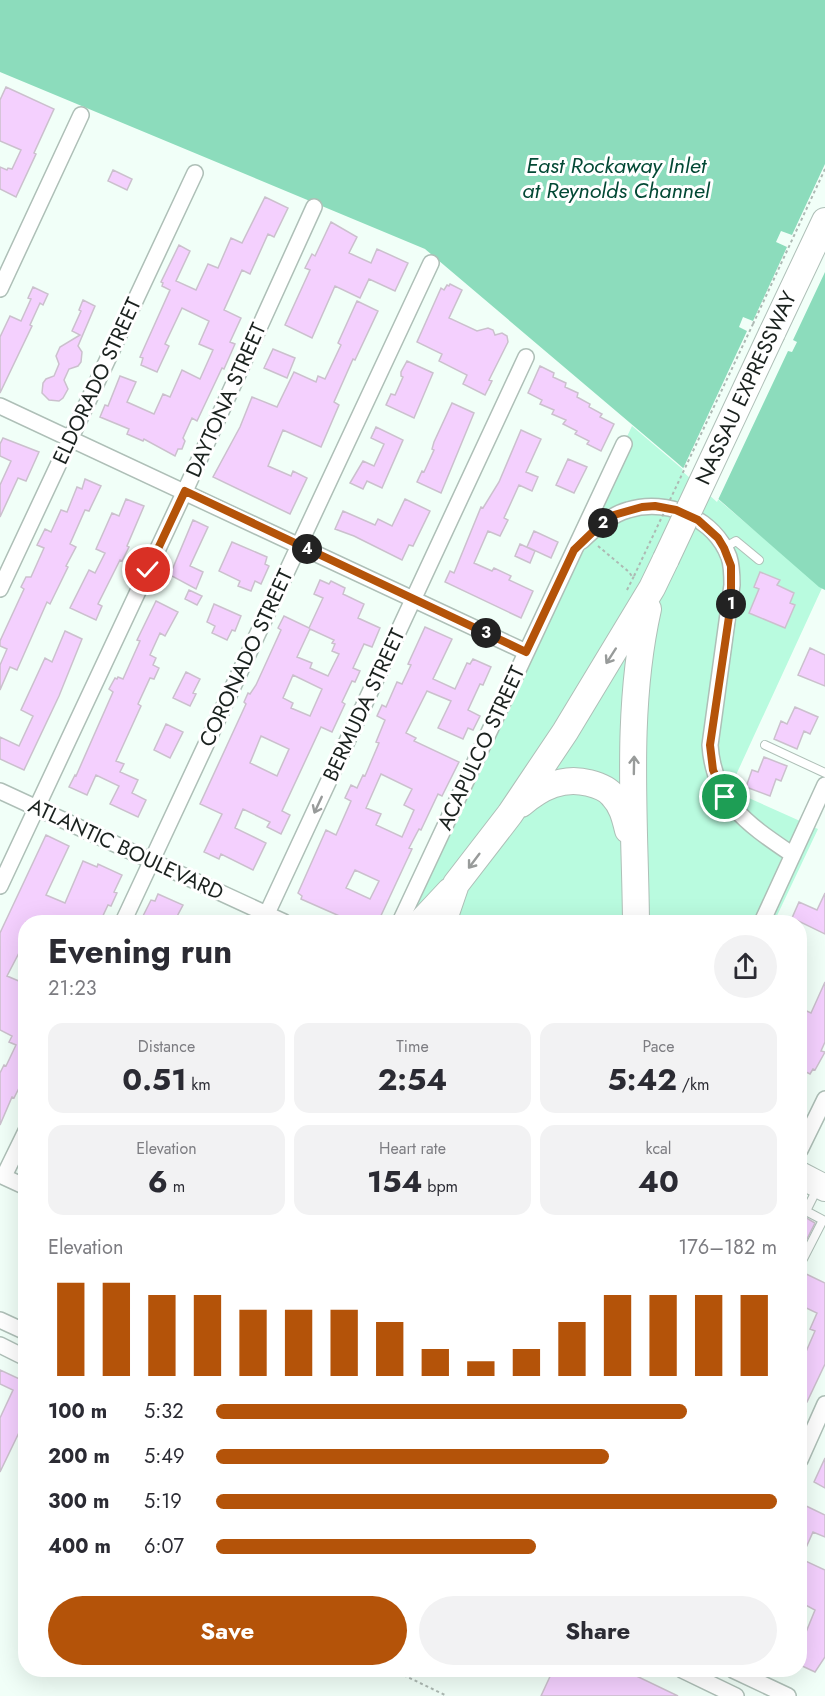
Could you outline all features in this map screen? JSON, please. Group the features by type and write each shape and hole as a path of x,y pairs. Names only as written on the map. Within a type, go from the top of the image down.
{"highway":[{"name":"NASSAU EXPRESSWAY","path":"445,915 456,885 510,814 565,732 640,581 666,560 825,220"},
{"name":"NASSAU EXPRESSWAY","path":"636,915 633,845 640,581"},
{"path":"510,814 534,793 557,782 578,780 598,785 612,794 623,811 633,845"},
{"path":"636,876 652,915"},
{"path":"428,915 456,885"}],"street":[{"path":"0,289 81,115"},
{"name":"ELDORADO STREET","path":"0,589 195,173"},
{"name":"DAYTONA STREET","path":"0,886 185,491 314,207"},
{"name":"CORONADO STREET","path":"126,915 431,263"},
{"name":"BERMUDA STREET","path":"267,915 526,357"},
{"path":"0,406 526,652"},
{"name":"ACAPULCO STREET","path":"403,915 624,444"},
{"path":"574,550 586,537 614,515 628,510 655,506 692,516 710,529 724,548 731,566 732,585 710,745 713,770 725,797 743,819 793,855"},
{"path":"765,915 825,785"},
{"name":"ATLANTIC BOULEVARD","path":"0,791 152,861 257,915"},
{"path":"807,1136 825,1099"},
{"path":"18,1146 2,1175 18,1182"},
{"path":"0,1320 18,1328"},
{"path":"0,1346 18,1354"},
{"path":"807,1444 825,1404"},
{"path":"707,1677 736,1696"},
{"path":"748,1677 788,1696"}],"lane":[{"path":"724,548 736,541 759,560"},
{"path":"765,745 825,773"},
{"path":"807,1208 815,1182"},
{"path":"807,1212 823,1220 807,1251"}],"path":[{"path":"586,537 640,581 825,169"},
{"path":"408,1677 447,1696"}],"shaded area":[{"path":"632,426 822,588 736,775 736,785 742,795 818,829 777,915 403,915"}],"water":[{"name":"East Rockaway Inlet at Reynolds Channel","path":"0,0 825,0 825,590 425,249 0,72"}],"pier":[{"path":"825,164 825,272 793,340 797,342 792,352 788,351 717,502 682,471 747,331 739,327 743,317 753,321 787,247 776,242 781,231 792,235"}],"building":[{"path":"6,87 54,109 16,197 0,189 0,167 7,170 12,169 21,150 0,141 0,100"},
{"path":"113,170 132,179 127,190 108,181"},
{"path":"265,197 288,208 274,237 268,234 250,274 242,270 224,310 241,318 230,342 235,344 197,421 192,418 183,438 185,441 182,449 178,449 175,456 144,439 143,441 127,434 129,429 100,417 105,405 108,406 120,376 136,382 127,402 154,414 163,394 170,397 182,370 200,379 213,350 199,344 209,321 182,308 165,344 169,346 157,372 141,365 143,358 140,357 170,290 162,286 161,282 179,245 190,251 176,281 196,290 208,264 218,268 231,238 242,243"},
{"path":"331,222 357,237 349,253 371,263 377,249 408,263 395,291 369,279 360,298 335,286 312,338 285,325 310,270 305,268 312,254 315,256"},
{"path":"450,284 462,290 449,318 477,331 488,328 493,330 495,335 502,333 507,336 508,342 489,380 492,381 485,395 463,384 467,375 439,361 442,354 417,342 441,288 444,290"},
{"path":"33,287 48,294 43,305 40,303 30,325 32,326 0,393 0,337 10,316 21,321 31,299 28,298"},
{"path":"83,300 95,306 78,346 82,352 81,362 78,366 69,369 64,380 68,389 63,398 59,401 49,400 42,393 43,383 54,376 59,364 56,356 60,347 80,335 72,331"},
{"path":"357,301 378,311 334,402 339,405 321,447 283,430 268,466 291,476 293,471 307,478 290,514 213,477 240,427 252,397 277,407 294,372 316,382 318,376 325,379 341,345 338,343"},
{"path":"273,349 295,358 287,378 264,368"},
{"path":"407,361 433,373 414,418 386,405 391,394 395,395 403,377 401,372"},
{"path":"540,366 554,373 553,377 566,383 565,387 578,393 577,397 602,414 600,417 614,424 601,451 587,444 589,441 575,434 577,431 563,424 566,420 552,414 554,410 540,404 542,400 528,393"},
{"path":"452,403 474,413 441,493 417,482 434,450 432,449 434,442"},
{"path":"376,427 403,440 382,488 367,481 363,489 350,483 363,461 374,466 384,444 371,438"},
{"path":"521,430 541,439 526,472 538,477 532,491 519,485 504,518 508,520 500,536 488,531 474,563 492,571 494,568 511,576 509,580 533,591 521,618 445,582 450,571 454,573 481,507 483,508 499,482"},
{"path":"3,438 39,452 26,481 18,478 0,517 0,485 11,461 0,456 0,444"},
{"path":"568,459 587,467 574,493 556,485"},
{"path":"85,479 101,486 89,511 85,510 70,544 76,547 50,604 47,602 17,670 10,667 0,690 0,665 7,649 0,646 0,641 24,589 21,587 26,577 31,577 44,548 37,545 45,529 51,532 61,510 67,512 77,487 82,489"},
{"path":"126,499 144,506 127,546 129,547 98,604 102,606 96,620 70,608 89,570 95,573 105,553 96,549 112,513 119,516"},
{"path":"405,499 430,511 413,546 409,545 402,560 335,529 343,511 375,525 378,519 392,526"},
{"path":"193,520 208,527 190,566 203,572 196,589 170,575"},
{"path":"534,531 558,542 551,558 527,547"},
{"path":"232,542 267,557 265,564 269,566 261,584 255,581 251,591 238,586 240,581 219,571"},
{"path":"520,544 535,551 530,563 515,556"},
{"path":"760,572 780,580 777,585 794,593 790,603 795,605 785,628 749,613 759,589 754,587"},
{"path":"320,580 329,584 331,581 345,588 343,594 364,604 358,618 380,628 372,647 364,644 353,668 360,671 355,682 352,681 342,702 345,704 332,732 321,727 282,811 290,815 281,834 267,827 270,822 243,809 235,828 266,843 253,870 221,854 219,859 204,852 222,814 200,804 246,704 244,702 248,693 250,694 256,685 281,630 278,628 284,616 309,628 323,598 314,594","holes":["310,629 334,640 332,651 339,654 328,676 310,668 312,663 297,657","293,675 322,689 310,716 291,708 293,703 283,698","261,736 289,749 277,776 250,763"]},
{"path":"189,590 202,596 197,605 185,599"},
{"path":"156,601 178,612 165,636 160,633 150,655 156,658 153,665 159,668 154,679 150,678 138,704 141,706 116,761 124,764 120,772 138,780 132,793 146,800 138,817 110,804 119,786 96,775 87,795 69,787 113,692 109,689 115,678 123,679 140,641 137,640"},
{"path":"214,604 241,616 235,631 232,630 227,640 212,633 215,626 207,622"},
{"path":"425,627 452,639 433,679 455,689 467,663 470,664 473,659 491,667 468,710 480,716 473,730 468,728 463,739 438,728 451,701 427,691 406,733 416,738 414,741 459,762 442,796 438,794 421,830 419,829 409,848 412,849 381,915 337,915 301,899 302,896 298,893 326,830 336,835 351,801 345,798 351,785 357,788 363,775 365,776 379,743 376,742 385,720 377,716 382,705 386,707 397,682 402,684 411,665 408,664","holes":["381,774 412,789 404,805 414,810 402,837 376,825 381,814 366,808","355,870 379,881 370,899 346,888"]},
{"path":"65,631 82,639 59,696 24,770 0,759 0,737 19,746 33,716 21,710 45,658 52,662"},
{"path":"810,648 825,655 825,686 798,675"},
{"path":"186,672 200,679 190,706 173,698"},
{"path":"795,707 818,717 810,734 804,731 797,749 774,739 781,721 787,724"},
{"path":"166,724 183,732 170,758 154,750"},
{"path":"764,757 787,766 781,781 776,779 770,796 746,787 752,770 758,772"},
{"path":"46,835 69,846 46,895 65,903 83,861 97,867 98,864 122,875 114,892 117,893 111,906 108,905 103,915 18,915 18,955 7,976 18,981 18,1090 14,1098 12,1097 0,1125 0,1073 16,1045 9,1042 12,1036 0,1030 0,933"},
{"path":"825,893 825,934 807,925 807,915 793,915 799,902 817,910"},
{"path":"158,894 183,905 178,915 144,915 151,900 155,901"},
{"path":"825,982 825,1042 821,1051 825,1052 815,1070 813,1069 810,1074 807,1072 807,1011 811,1013"},
{"path":"807,1218 815,1223 807,1239"},
{"path":"807,1274 825,1283 825,1364 807,1402 807,1349 815,1331 810,1329 817,1313 807,1308"},
{"path":"0,1370 18,1378 18,1435 0,1472 0,1418 13,1390 0,1384"},
{"path":"825,1458 825,1488 814,1482"},
{"path":"807,1506 825,1515 825,1537 813,1532 807,1546"},
{"path":"807,1562 825,1570 825,1657 815,1672 807,1668 807,1630 815,1610 807,1606"},
{"path":"550,1677 639,1677 678,1696 541,1696"}],"route":[{"path":"148,570 185,491 526,652 574,550 586,537 614,515 628,510 655,506 684,512 710,529 718,538 731,566 731,603 710,745 713,770 725,797"}]}
